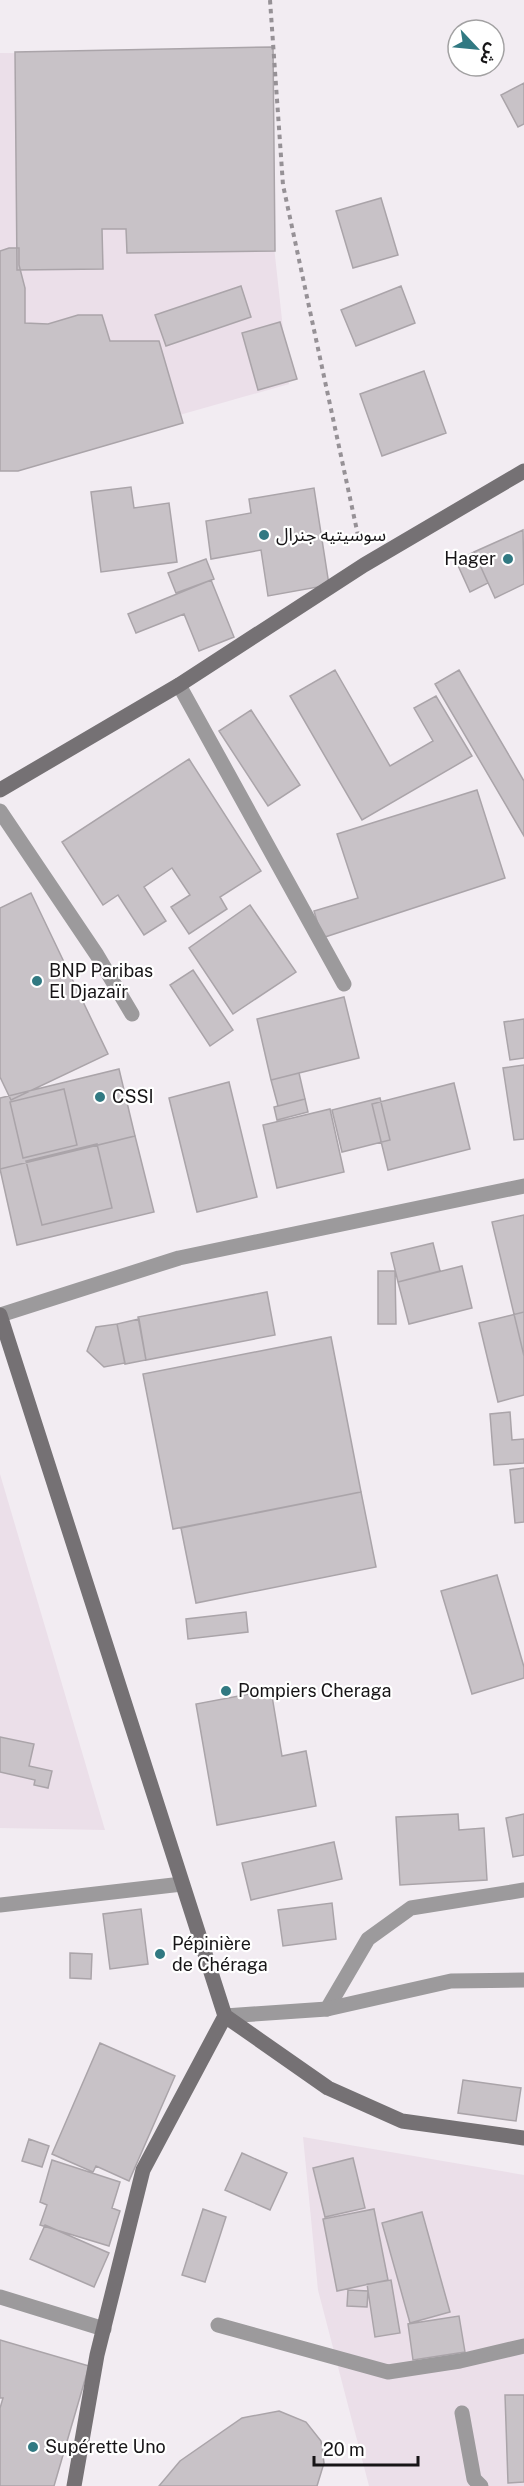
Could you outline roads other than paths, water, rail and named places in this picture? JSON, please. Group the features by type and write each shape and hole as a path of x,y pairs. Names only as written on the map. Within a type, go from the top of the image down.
{"main road":[{"path":"0,790 179,685 364,565 524,471"},
{"path":"0,1315 225,2016 328,2088 402,2121 524,2138"},
{"path":"74,2486 97,2355 143,2170 225,2016"}],"street":[{"path":"179,685 344,984"},
{"path":"0,811 97,955 132,1014"},
{"path":"0,1315 179,1258 524,1186"},
{"path":"0,1905 182,1884"},
{"path":"327,2009 368,1939 411,1908 524,1890"},
{"path":"225,2016 327,2009 451,1982 524,1980"},
{"path":"0,2297 104,2329"},
{"path":"218,2325 388,2372 460,2361 524,2346"},
{"path":"462,2413 474,2479 481,2486"}],"place":[{"name":"سوسيتيه جنرال","path":"264,535"},
{"name":"Hager","path":"508,559"},
{"name":"BNP Paribas El Djazaïr","path":"37,981"},
{"name":"CSSI","path":"100,1097"},
{"name":"Pompiers Cheraga","path":"226,1691"},
{"name":"Pépinière de Chéraga","path":"160,1954"},
{"name":"Supérette Uno","path":"33,2447"}]}
